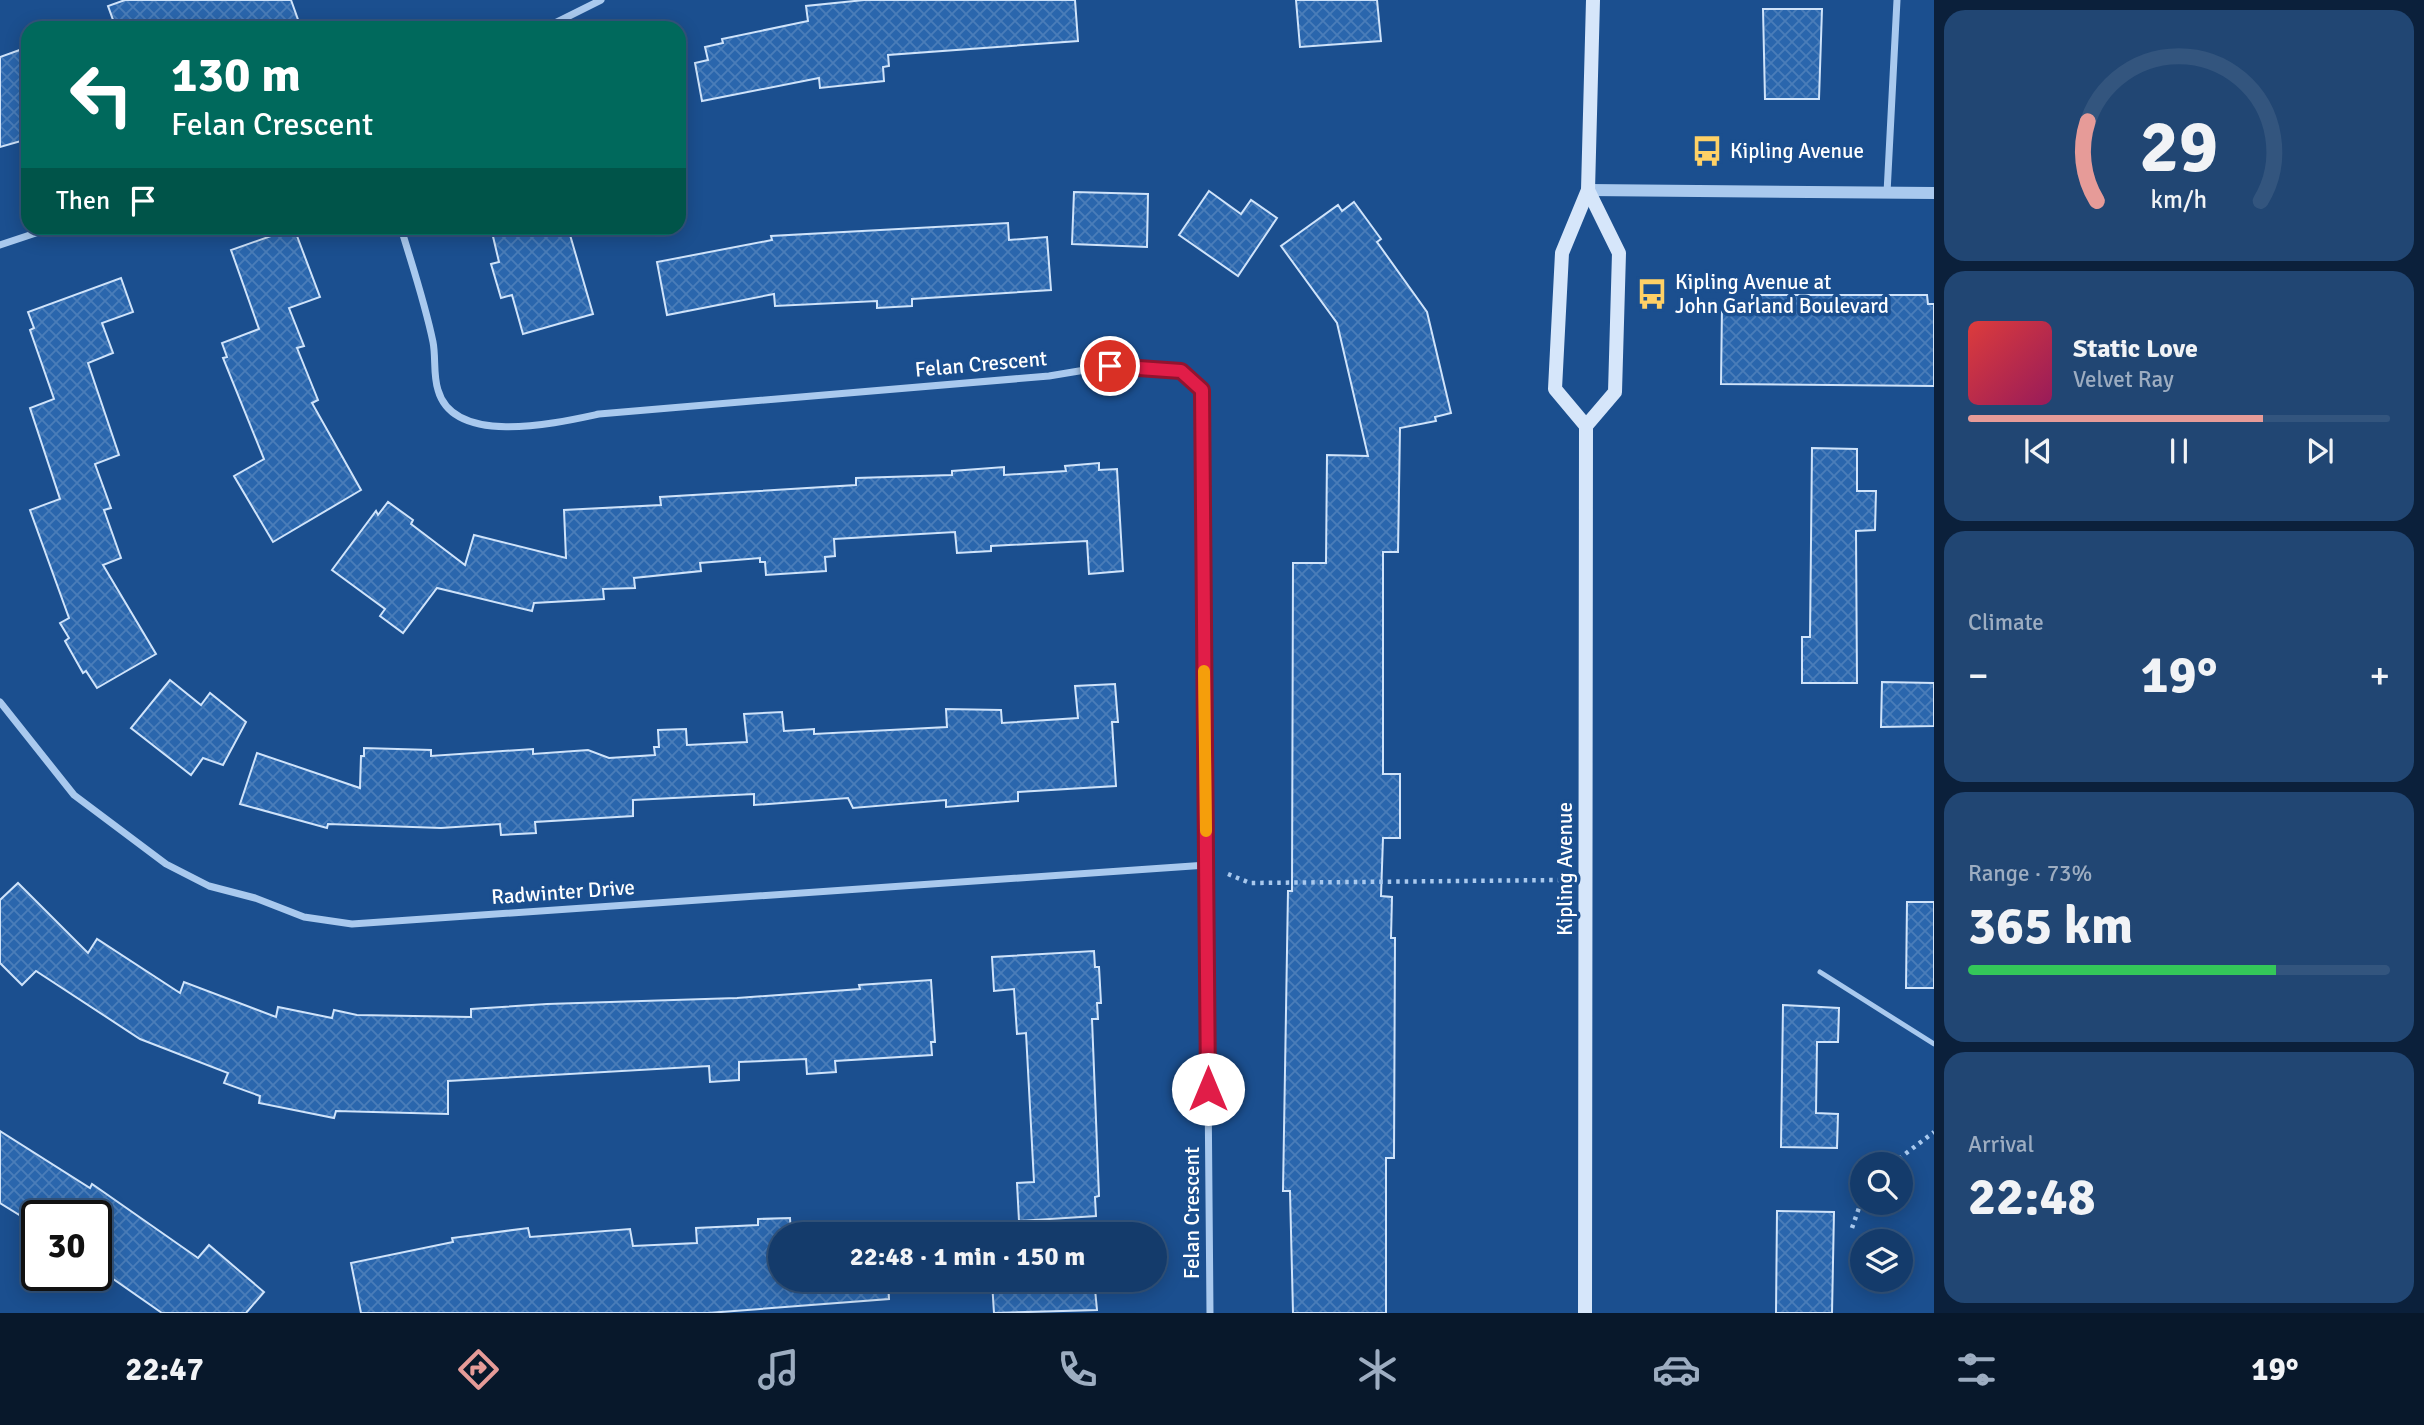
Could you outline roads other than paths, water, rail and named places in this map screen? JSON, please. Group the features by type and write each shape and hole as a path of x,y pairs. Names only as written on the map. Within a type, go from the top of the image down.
{"main road":[{"path":"1588,190 1619,253 1615,392 1586,426 1555,389 1562,253 1588,190 1593,0"},
{"name":"Kipling Avenue","path":"1585,1313 1586,426"}],"street":[{"path":"559,21 601,0"},
{"path":"1887,193 1897,0"},
{"path":"1588,190 1934,193"},
{"path":"0,246 31,235"},
{"name":"Felan Crescent","path":"403,235 433,344 438,391 452,413 486,426 550,423 599,414 1049,376 1110,366 1181,371 1202,390 1210,1313"},
{"name":"Radwinter Drive","path":"0,702 74,795 166,864 209,886 255,898 304,917 352,924 1207,865"}],"lane":[{"path":"1820,972 1934,1044"}],"place":[{"name":"Kipling Avenue","path":"1707,151"},
{"name":"Kipling Avenue at John Garland Boulevard","path":"1652,294"}]}
